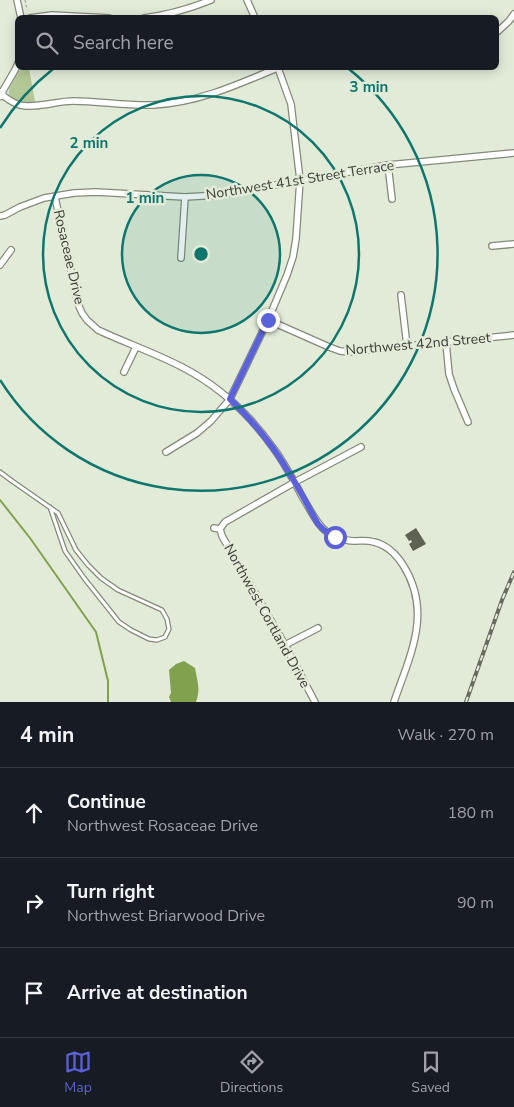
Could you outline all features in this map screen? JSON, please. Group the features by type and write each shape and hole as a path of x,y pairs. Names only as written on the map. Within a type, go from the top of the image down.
{"street":[{"path":"17,0 20,15"},
{"path":"159,15 179,11 211,0"},
{"path":"247,0 254,15"},
{"path":"499,29 514,14"},
{"path":"15,70 0,94 12,102 28,107 65,101 141,105 173,103 222,91 272,70"},
{"path":"166,452 197,433 211,421 230,399 268,320 293,257 300,180 291,104 278,70"},
{"name":"Northwest 41st Street Terrace","path":"0,216 44,198 85,192 204,197 231,194 388,165 514,153"},
{"path":"388,165 392,199"},
{"name":"Rosaceae Drive","path":"55,197 78,304 84,316 98,330 136,347"},
{"path":"181,258 185,197"},
{"path":"492,246 514,244"},
{"path":"0,265 11,250"},
{"path":"401,295 407,346"},
{"name":"Northwest 42nd Street","path":"268,320 340,351 359,351 514,335"},
{"path":"446,342 449,374 468,422"},
{"path":"124,372 136,347 183,367 200,377 230,399 261,432 275,450 324,530 342,540 364,540 381,544 398,557 406,570 416,596 418,625 416,639 394,702"},
{"name":"Northwest Cortland Drive","path":"315,702 217,528 295,482 361,447"},
{"path":"284,645 318,628"}],"lane":[{"path":"0,472 12,481 50,507 58,513 76,550 101,578 118,590 162,610 167,619 169,629 166,637 157,640 149,639 118,622 66,551 50,507"}],"path":[{"path":"25,0 27,10"}],"shaded area":[{"path":"20,70 29,70 35,102 14,99 9,94 10,87"},
{"path":"184,661 195,668 198,685 196,702 171,702 169,697 171,693 169,670 176,664"}],"building":[{"path":"416,528 426,544 413,551 409,544 412,542 411,540 409,541 405,535"}],"waterway":[{"path":"0,500 30,538 96,632 108,681 108,702"}],"railway":[{"path":"466,702 502,600 514,572"}],"route":[{"path":"268,320 230,399 244,412 275,450 318,524 335,537"}]}
